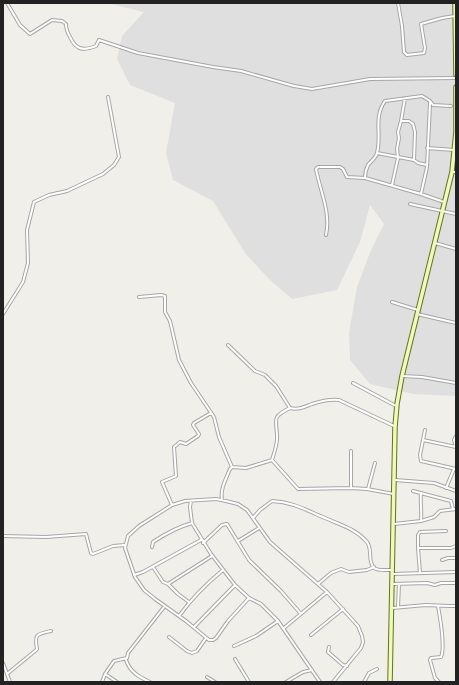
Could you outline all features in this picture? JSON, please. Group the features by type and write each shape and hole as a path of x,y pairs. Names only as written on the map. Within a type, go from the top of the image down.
{"main road":[{"path":"455,3 456,75"},
{"path":"390,682 397,406 402,376 444,202 454,172 456,87"}],"street":[{"path":"7,3 20,25 30,34 52,20 62,21 66,24 66,29 72,42 78,48 88,49 96,46 99,40 138,53 213,68 241,71 294,86 312,89 370,79 456,75"},
{"path":"398,3 404,52 407,55 424,53 425,48 421,24 455,16"},
{"path":"365,178 368,165 377,153 379,134 378,117 384,102 387,100 422,96 435,106 451,106"},
{"path":"3,314 23,282 28,263 26,230 34,202 49,194 67,191 103,174 114,165 119,157 108,97"},
{"path":"392,185 398,158 398,132 405,98"},
{"path":"421,194 427,165 430,102"},
{"path":"401,121 412,122 415,127 414,160"},
{"path":"427,148 455,150"},
{"path":"377,153 414,160 418,163 427,165"},
{"path":"326,234 328,224 325,204 316,168 318,167 340,166 343,168 346,177 365,178 444,202"},
{"path":"410,204 456,214"},
{"path":"435,243 456,249"},
{"path":"139,296 165,296 164,312 170,321 179,360 191,383 216,423 219,437 232,467"},
{"path":"392,302 418,312 456,323"},
{"path":"228,345 255,370 265,375 276,386 290,408"},
{"path":"402,376 422,377 456,383"},
{"path":"353,383 397,406"},
{"path":"272,460 277,437 275,421 280,412 290,408 302,409 330,399 339,400 396,427"},
{"path":"172,505 162,481 176,476 174,447 179,442 186,444 198,436 199,434 194,423 211,413"},
{"path":"425,430 420,455 421,461 455,469 446,488"},
{"path":"452,446 456,436"},
{"path":"423,440 456,447 454,440"},
{"path":"351,451 351,488"},
{"path":"232,467 246,468 272,460"},
{"path":"272,460 298,489 351,488 368,489 395,494"},
{"path":"368,489 375,463"},
{"path":"222,500 223,487 232,467"},
{"path":"395,480 434,483 456,491"},
{"path":"413,491 451,501 453,509"},
{"path":"420,521 422,512 420,501 422,493"},
{"path":"192,500 190,507 192,523 212,556 235,585 250,598 260,603 278,621 320,682"},
{"path":"250,598 228,621 214,639 211,640 206,638 194,627 164,607 139,584 134,575 125,545 128,536 156,514 172,505 185,501 222,500 238,504 247,510 270,542 327,592 358,626 362,636 361,648 333,682"},
{"path":"185,501 190,507"},
{"path":"253,518 260,510 272,501 292,504 307,509 358,533 369,544 371,562 378,570 420,573 456,572"},
{"path":"394,524 420,521 434,517 440,511 456,510"},
{"path":"152,547 153,542 163,535 192,523"},
{"path":"134,575 144,572 202,541 222,525 226,524 229,526 249,560 301,614"},
{"path":"238,541 259,528"},
{"path":"420,573 418,535 420,532 446,531"},
{"path":"3,536 46,537 86,534 91,553 93,554 114,546 125,545"},
{"path":"418,548 451,548 456,546"},
{"path":"168,584 212,556"},
{"path":"442,560 456,558"},
{"path":"153,567 163,582 168,584 189,602"},
{"path":"318,584 331,573 341,569 350,572 374,567"},
{"path":"179,616 189,602 211,579 223,570"},
{"path":"393,584 427,583 435,585 441,582 456,583"},
{"path":"398,606 399,584"},
{"path":"194,627 235,585"},
{"path":"283,629 327,592"},
{"path":"392,608 398,606 426,604 456,606"},
{"path":"438,606 442,634 442,654 441,657 433,656 430,660 435,678 439,682"},
{"path":"150,682 129,668 126,659 128,657 128,653 164,607"},
{"path":"311,635 343,609"},
{"path":"234,646 256,636 278,621"},
{"path":"7,674 36,651 35,641 37,636 41,633 51,632"},
{"path":"169,637 186,651 192,653 197,651 206,638"},
{"path":"329,647 328,652 343,665 347,666"},
{"path":"102,682 105,674 115,661 126,659"},
{"path":"235,659 249,681 245,682"},
{"path":"3,663 4,670 10,682"},
{"path":"342,671 343,665"},
{"path":"364,682 369,674 377,669"},
{"path":"286,682 303,672 312,670"},
{"path":"105,674 117,682"},
{"path":"207,677 215,682"}],"shaded area":[{"path":"107,3 456,3 456,396 413,394 370,384 350,360 349,333 357,287 371,250 384,224 370,205 360,242 337,290 292,299 269,279 245,253 213,201 173,180 166,153 175,103 130,85 117,59 122,36 144,12"}]}
